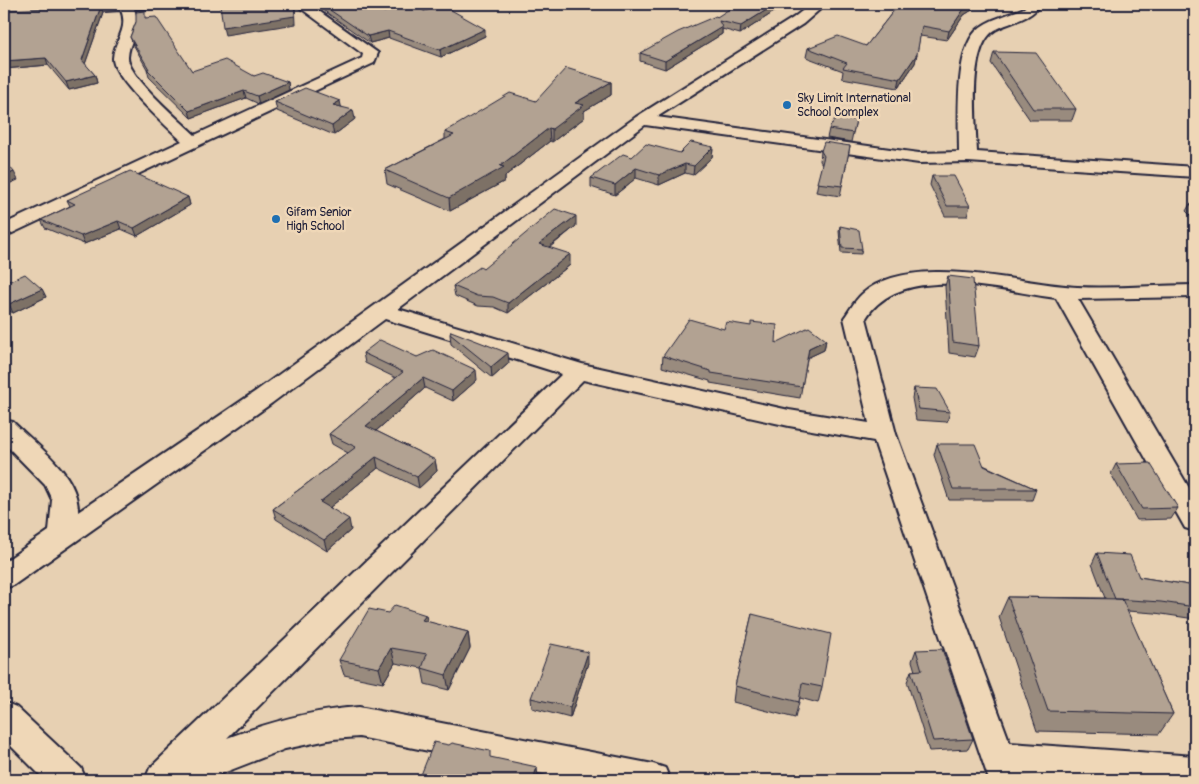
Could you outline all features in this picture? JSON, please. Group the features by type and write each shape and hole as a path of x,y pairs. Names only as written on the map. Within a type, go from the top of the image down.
{"street":[{"path":"53,9 155,4"},
{"path":"4,231 192,141 369,60 371,53 301,4"},
{"path":"4,577 264,397 642,120 798,21 819,4"},
{"path":"968,157 968,94 972,48 980,35 1029,11 1034,4"},
{"path":"126,6 132,20 124,43 121,65 141,92 192,141"},
{"path":"642,120 919,158 968,157 1195,172"},
{"path":"1195,291 1063,292 954,278 911,280 876,293 866,302 855,318 884,434 1002,769 1195,772"},
{"path":"1063,292 1195,521"},
{"path":"382,311 578,371 789,418 884,434"},
{"path":"162,780 578,371"},
{"path":"4,428 56,480 65,500 63,536"},
{"path":"4,717 69,780"},
{"path":"166,780 248,745 288,731 326,723 359,722 654,780"}],"building":[{"path":"220,4 294,4 295,16 223,27"},
{"path":"321,4 372,4 384,12 414,4 424,11 444,6 485,29 440,50 388,31 368,36"},
{"path":"737,4 776,4 741,26 719,21 722,27 665,61 640,53 678,32 717,17"},
{"path":"899,4 969,4 949,31 922,26 917,54 900,79 843,68 847,63 808,48 838,36 866,46"},
{"path":"101,6 82,60 95,75 66,82 46,58 4,61 4,10"},
{"path":"145,11 145,18 156,17 192,71 225,60 254,76 263,73 288,82 257,96 244,91 189,111 147,69 149,69 130,37 136,22 136,12"},
{"path":"994,52 1036,53 1076,109 1033,109"},
{"path":"566,68 611,82 575,103 584,105 552,129 549,128 500,166 504,167 449,198 385,170 454,135 445,132 510,93 536,101"},
{"path":"305,88 340,101 333,105 353,110 332,126 275,102"},
{"path":"836,117 856,120 853,133 829,129"},
{"path":"691,142 713,147 694,166 685,164 659,175 636,168 615,185 591,178 623,154 632,157 646,144 680,153"},
{"path":"824,142 850,146 842,186 817,183 824,156 821,151"},
{"path":"4,160 14,172 4,176"},
{"path":"130,171 188,197 134,228 118,221 81,236 41,220 75,204 67,200"},
{"path":"932,176 954,176 970,206 947,206"},
{"path":"1195,203 1195,210 1190,204"},
{"path":"555,209 576,216 539,244 570,254 508,303 493,297 477,296 453,286 480,267 483,269"},
{"path":"840,226 859,230 862,249 842,248"},
{"path":"25,274 42,289 9,304 4,302 4,278 10,281"},
{"path":"948,276 973,279 979,346 953,342"},
{"path":"689,319 724,329 726,322 751,326 751,322 777,325 776,343 809,327 826,340 809,348 802,387 711,373 711,371 663,356"},
{"path":"451,331 508,353 491,367 450,334"},
{"path":"380,340 417,357 433,350 476,370 452,391 423,378 366,426 435,460 417,477 376,457 320,502 349,519 324,540 273,509 356,447 329,434 403,372 363,353"},
{"path":"914,388 937,389 950,412 919,409"},
{"path":"937,444 975,444 984,466 1036,489 953,489"},
{"path":"1150,463 1178,508 1142,509 1116,464"},
{"path":"1097,553 1130,555 1139,577 1195,586 1195,607 1161,602 1115,599"},
{"path":"1008,597 1122,599 1173,714 1048,711"},
{"path":"395,605 426,615 422,620 468,632 446,675 422,668 427,654 391,648 379,668 339,660 369,609 388,613"},
{"path":"752,614 831,634 822,687 802,683 799,702 735,686"},
{"path":"551,644 588,652 570,707 531,698"},
{"path":"942,649 973,739 933,741 911,671 922,670 916,650"},
{"path":"434,742 449,745 452,743 490,751 490,757 537,767 533,780 419,780"}],"place":[{"name":"Sky Limit International School Complex","path":"787,105"},
{"name":"Gifam Senior High School","path":"276,219"}]}
